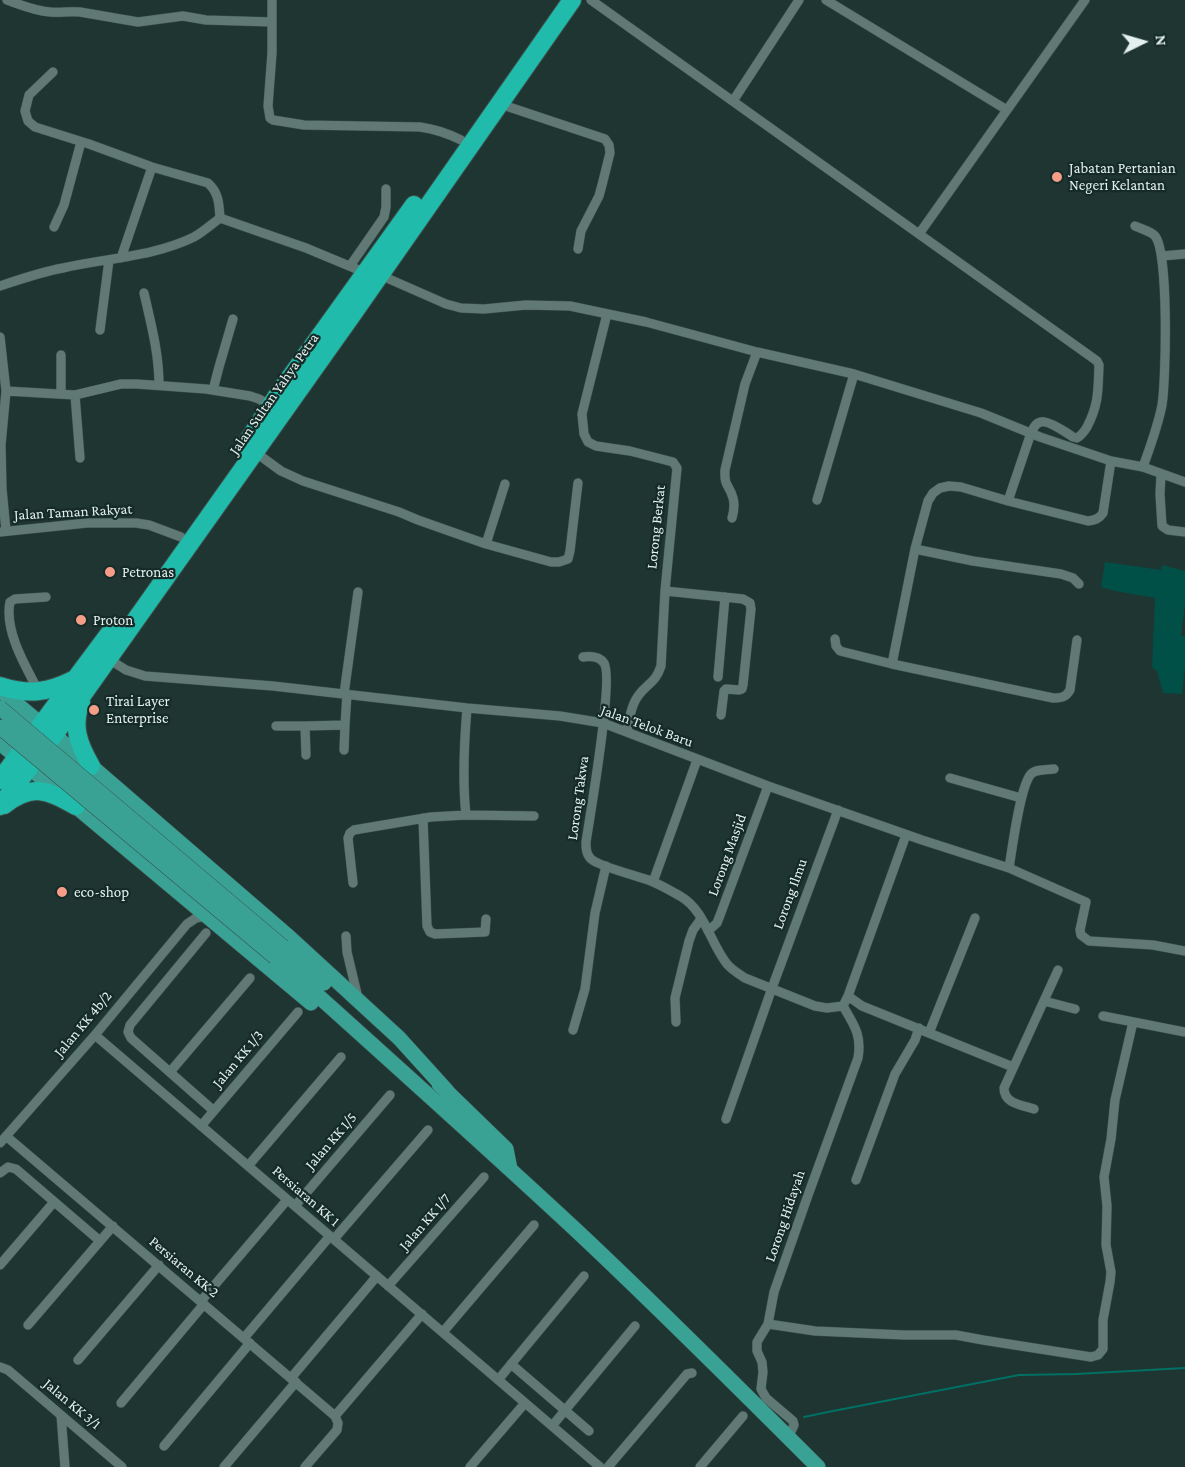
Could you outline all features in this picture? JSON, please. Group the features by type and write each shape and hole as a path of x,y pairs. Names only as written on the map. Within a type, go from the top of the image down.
{"highway":[{"name":"Jalan Sultan Yahya Petra","path":"0,807 23,762 81,684 181,537 282,398 365,271 560,0"},
{"name":"Jalan Sultan Yahya Petra","path":"365,271 500,104 572,0"},
{"name":"Jalan Sultan Yahya Petra","path":"81,684 107,658 255,452 282,398"},
{"path":"2,696 81,684 76,719 77,733 81,748 91,766"},
{"name":"Jalan Sultan Yahya Petra","path":"0,780 23,762"},
{"path":"0,807 13,798 34,791 45,791 76,806"}],"main road":[{"path":"2,696 91,766 289,937 399,1038 443,1097"},
{"path":"2,696 13,706 13,712 0,725 279,952"},
{"path":"2,696 279,952 443,1097 510,1169 579,1233 818,1467"},
{"path":"0,743 286,982 443,1097"},
{"path":"57,790 57,769 60,761 74,752"}],"street":[{"path":"7,0 41,12 80,12 138,22 183,16 206,20 272,22"},
{"path":"272,0 272,53 268,106 270,118 304,125 420,127 447,133 461,140"},
{"path":"591,0 1098,363 1096,405 1080,437 1073,437 1044,422 1037,423 1031,433 1008,501"},
{"path":"733,101 799,0"},
{"path":"826,0 1007,110"},
{"path":"919,234 1085,0"},
{"path":"53,72 29,94 26,111 28,121 43,130 152,167 208,183 218,197 220,218"},
{"path":"500,104 608,142 610,153 599,196 581,231 578,249"},
{"path":"54,227 64,205 81,142"},
{"path":"121,258 152,167"},
{"path":"365,271 384,217 386,189"},
{"path":"220,218 306,248 446,304 461,308 484,309 526,305 570,306 646,322 757,352 854,374 981,413 1111,461 1143,467 1185,482"},
{"path":"0,286 64,267 121,258 175,245 195,236 220,218"},
{"path":"1135,226 1156,236 1162,256 1166,326 1162,404 1143,467"},
{"path":"1162,256 1185,254"},
{"path":"100,330 109,260"},
{"path":"144,293 157,349 159,385"},
{"name":"Lorong Berkat","path":"607,314 582,414 584,434 588,442 596,446 673,462 677,468 665,591 661,666 652,684 636,699 627,732"},
{"path":"213,390 233,319"},
{"path":"0,337 4,385 1,445 3,531"},
{"path":"732,518 733,496 724,481 725,470 745,384 757,352"},
{"path":"61,356 61,393"},
{"path":"817,500 854,374"},
{"path":"4,385 75,395 121,384 159,385 213,390 259,399 282,398"},
{"path":"75,395 80,458"},
{"path":"255,452 281,471 303,481 399,512 486,544 551,562 568,559 578,483"},
{"path":"892,664 915,549 928,501 933,493 949,486 961,487 1088,521 1094,520 1100,518 1103,513 1111,461"},
{"path":"1161,474 1162,526 1168,530 1185,532"},
{"path":"486,544 505,484"},
{"name":"Jalan Taman Rakyat","path":"3,531 87,523 136,523 149,525 181,537"},
{"path":"915,549 973,561 1062,574 1072,578 1078,584"},
{"path":"665,591 747,600 750,603 742,689 724,691 721,715"},
{"path":"344,750 345,694 358,592"},
{"path":"39,692 16,647 8,608 10,602 15,599 46,597"},
{"path":"718,677 725,597"},
{"path":"835,639 840,651 1053,698 1066,696 1070,690 1077,640"},
{"path":"583,657 597,658 606,668 603,723"},
{"name":"Jalan Telok Baru","path":"107,658 126,670 145,676 273,686 560,716 603,723 768,786 906,835 1009,868 1086,902 1080,922 1081,935 1086,939 1095,942 1153,945 1185,951"},
{"path":"466,815 463,788 464,742 468,708"},
{"name":"Lorong Takwa","path":"603,723 586,851 594,861 606,866"},
{"path":"276,726 345,725"},
{"path":"305,726 306,755"},
{"path":"653,882 697,760"},
{"path":"1009,868 1021,798 1029,777 1032,772 1054,769"},
{"path":"950,778 1021,798"},
{"name":"Lorong Masjid","path":"708,930 717,923 768,786"},
{"name":"Lorong Ilmu","path":"726,1119 837,810"},
{"path":"353,883 348,838 350,832 354,830 423,818 466,815 534,816"},
{"path":"423,818 427,926 430,932 435,934 485,932 486,919"},
{"path":"573,1030 585,989 595,913 606,866 653,882 683,897 701,919 726,963 745,978 827,1008 843,1006 848,996 906,835"},
{"path":"187,900 189,912 187,924"},
{"name":"Jalan KK 4b/2","path":"3,1139 95,1035 187,924 195,918 206,916"},
{"path":"929,1033 975,918"},
{"path":"676,1022 675,998 689,941 701,919"},
{"path":"206,933 130,1025 128,1032 131,1038 214,1111"},
{"path":"346,936 347,952 359,1002"},
{"path":"1034,1110 1006,1099 1004,1088 1058,970"},
{"path":"170,1072 250,978"},
{"path":"848,996 862,1005 1013,1067"},
{"path":"1044,1001 1075,1009"},
{"name":"Lorong Hidayah","path":"788,1438 794,1425 793,1422 766,1398 761,1389 763,1372 757,1342 768,1324 774,1292 858,1058 859,1036 843,1006"},
{"name":"Jalan KK 1/3","path":"201,1126 298,1012"},
{"path":"1103,1016 1185,1032"},
{"path":"768,1324 815,1331 956,1335 1091,1357 1098,1355 1103,1349 1103,1320 1111,1272 1106,1245 1107,1206 1104,1177 1115,1100 1134,1022"},
{"path":"856,1180 896,1074 919,1029"},
{"name":"Persiaran KK 1","path":"95,1035 443,1332 594,1465"},
{"path":"248,1166 341,1057"},
{"name":"Jalan KK 1/5","path":"121,1403 203,1303 390,1095"},
{"path":"164,1446 332,1237 428,1130"},
{"name":"Persiaran KK 2","path":"3,1139 62,1183 337,1419"},
{"path":"4,1170 16,1169 100,1241"},
{"name":"Jalan KK 1/7","path":"388,1286 484,1177"},
{"path":"0,1266 52,1200 62,1183"},
{"path":"443,1332 534,1225"},
{"path":"28,1325 113,1226"},
{"path":"78,1360 159,1265"},
{"path":"224,1467 377,1276"},
{"path":"498,1380 584,1276"},
{"path":"305,1467 337,1430 337,1419 422,1314"},
{"path":"552,1426 635,1326"},
{"path":"511,1364 590,1431"},
{"name":"Jalan KK 3/1","path":"0,1366 8,1370 122,1467"},
{"path":"608,1467 687,1374 692,1372"},
{"path":"470,1467 525,1403"},
{"path":"61,1415 66,1467"},
{"path":"700,1467 743,1416"}],"green space":[{"path":"1105,562 1161,570 1162,565 1185,571 1185,605 1181,635 1185,637 1182,694 1163,693 1157,671 1152,667 1155,598 1101,587"}],"waterway":[{"path":"804,1417 1019,1375 1185,1368"}],"place":[{"name":"Jabatan Pertanian Negeri Kelantan","path":"1057,177"},
{"name":"Petronas","path":"110,572"},
{"name":"Proton","path":"81,620"},
{"name":"Tirai Layer Enterprise","path":"94,710"},
{"name":"eco-shop","path":"62,892"}]}
